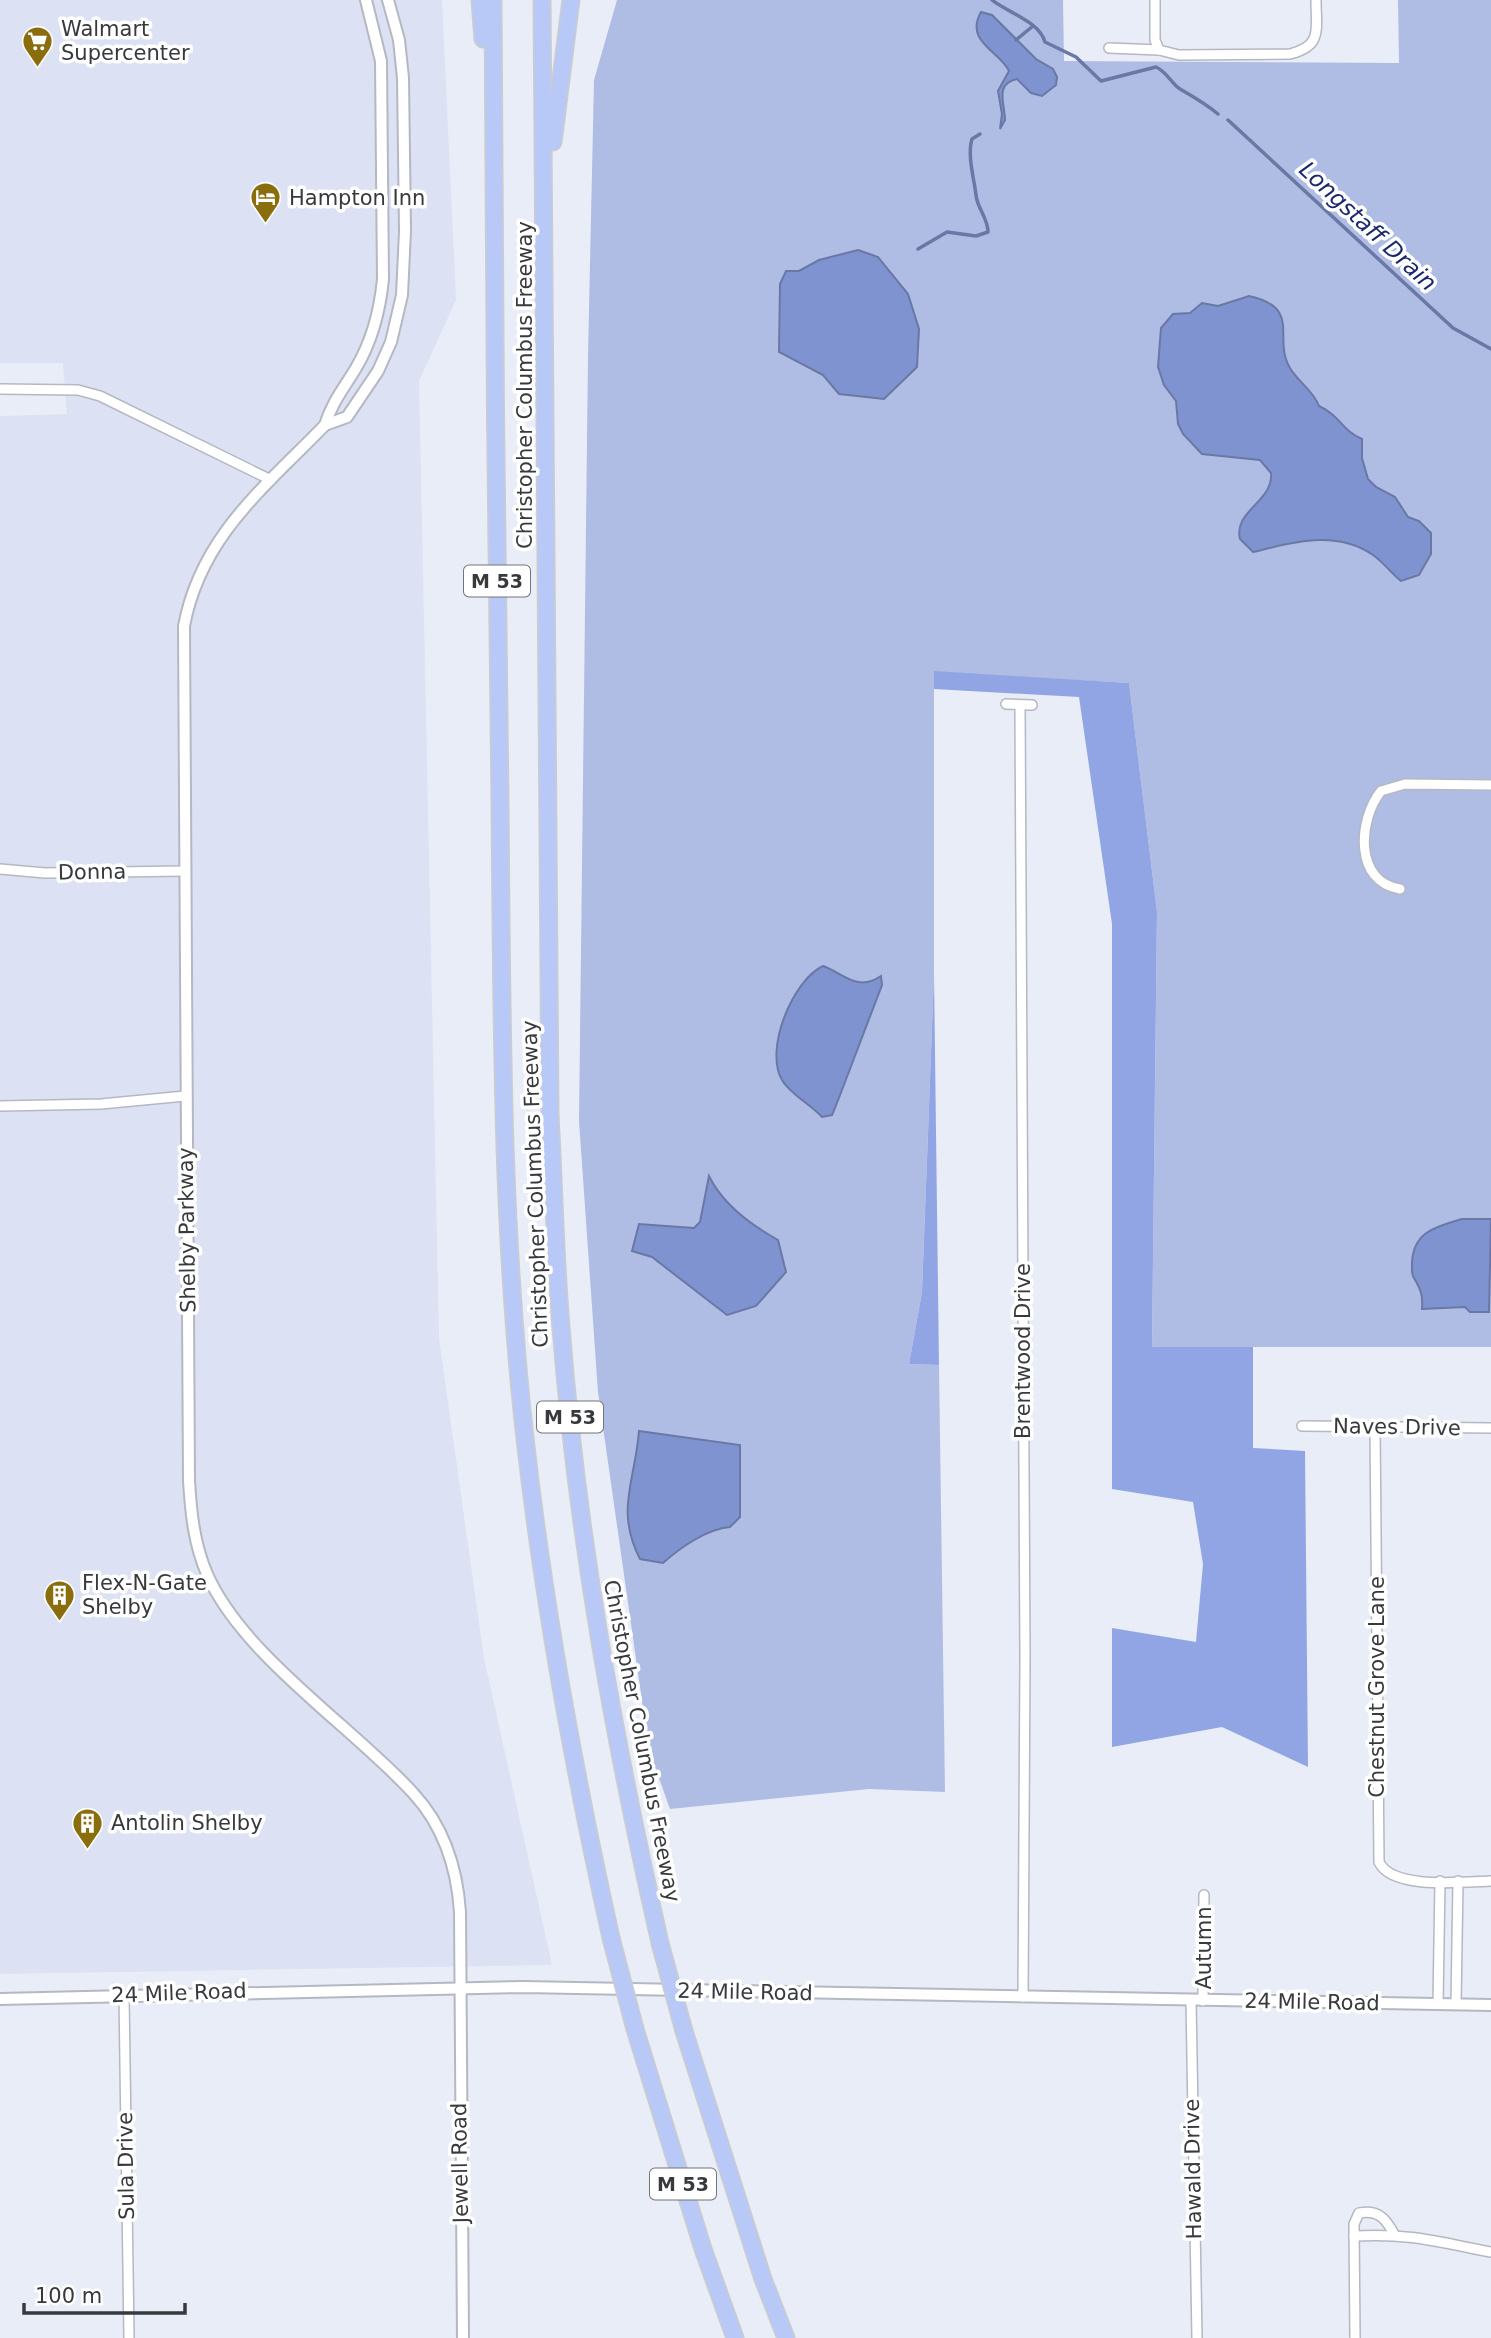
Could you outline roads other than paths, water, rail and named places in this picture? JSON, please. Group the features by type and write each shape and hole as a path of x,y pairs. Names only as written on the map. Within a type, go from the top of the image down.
{"highway":[{"path":"480,0 493,168"},
{"name":"Christopher Columbus Freeway","path":"493,0 503,1058 513,1304 525,1445 546,1599 566,1718 611,1938 635,2029 735,2338"},
{"name":"Christopher Columbus Freeway","path":"542,0 546,214 550,1115 561,1326 593,1599 632,1817 660,1943 684,2031 763,2279 786,2338"},
{"path":"546,214 571,0"}],"street":[{"name":"Shelby Parkway","path":"325,425 331,404 354,373 369,341 382,294 382,71 378,41 366,0"},
{"name":"Shelby Parkway","path":"388,0 399,40 403,78 405,244 400,312 391,342 369,387 347,417 325,425 230,522 211,550 187,611 182,663 189,1481 191,1512 201,1557 220,1599 246,1634 406,1784 435,1822 446,1844 456,1880 461,1988"},
{"path":"1154,0 1155,40 1159,50"},
{"path":"1109,48 1159,50 1179,55 1290,54 1311,47 1315,39 1316,0"},
{"path":"382,294 388,308 400,312"},
{"path":"0,389 68,389 100,396 271,480"},
{"path":"1006,704 1032,705"},
{"name":"Brentwood Drive","path":"1020,705 1025,1659 1023,1997"},
{"path":"1400,889 1376,879 1367,863 1366,816 1381,791 1405,784 1491,785"},
{"name":"Donna","path":"0,869 45,873 184,871"},
{"path":"0,1106 101,1104 186,1096"},
{"name":"Naves Drive","path":"1302,1426 1491,1428"},
{"name":"Chestnut Grove Lane","path":"1375,1427 1378,1854 1382,1868 1392,1876 1410,1881 1491,1881"},
{"path":"1438,2004 1440,1881"},
{"path":"1456,2004 1458,1881"},
{"name":"Autumn","path":"1203,2001 1204,1895"},
{"name":"24 Mile Road","path":"0,1999 461,1988 1491,2005"},
{"name":"Jewell Road","path":"461,1988 459,2069 463,2338"},
{"name":"Sula Drive","path":"124,1995 129,2338"},
{"name":"Hawald Drive","path":"1191,2001 1197,2338"},
{"path":"1355,2338 1354,2224 1359,2213 1370,2211 1385,2218 1394,2234"},
{"path":"1354,2236 1394,2234 1436,2239 1491,2252"}],"waterway":[{"name":"Longstaff Drain","path":"992,0 1030,23 1045,42 1076,57 1101,81 1156,67 1177,87 1218,114"},
{"path":"1016,40 1033,26"},
{"name":"Longstaff Drain","path":"1228,120 1453,328 1491,349"},
{"path":"918,249 947,232 976,236 988,232 977,200 971,159 972,139 980,134"}],"place":[{"name":"Walmart Supercenter","path":"38,68"},
{"name":"Hampton Inn","path":"266,225"},
{"name":"Flex-N-Gate Shelby","path":"59,1622"},
{"name":"Antolin Shelby","path":"88,1850"}]}
